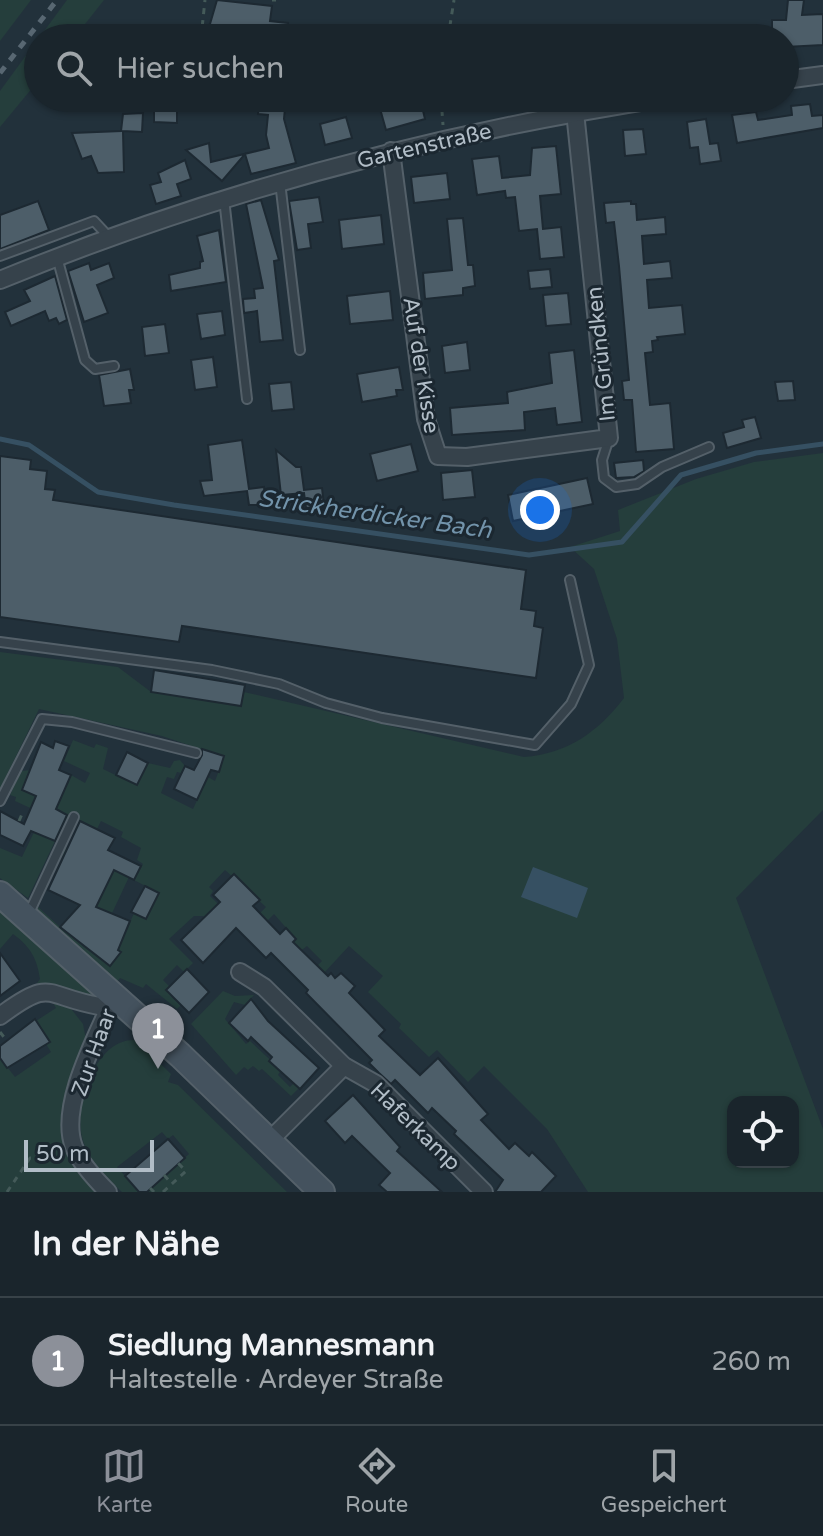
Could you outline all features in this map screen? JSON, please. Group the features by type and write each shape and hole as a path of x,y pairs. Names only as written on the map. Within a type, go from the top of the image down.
{"main road":[{"path":"0,894 270,1140 322,1192"}],"street":[{"path":"799,78 823,75"},
{"name":"Gartenstraße","path":"0,280 108,236 280,182 444,137 575,112"},
{"name":"Im Gründken","path":"575,112 609,438"},
{"name":"Auf der Kisse","path":"391,151 426,419 438,456 467,457 609,438"},
{"name":"Haferkamp","path":"240,972 264,987 344,1066 376,1084 484,1192"},
{"path":"0,1016 30,993 58,993 99,1006 114,997"},
{"name":"Zur Haar","path":"108,1192 73,1146 71,1119 77,1089 114,997"},
{"path":"270,1140 344,1066"}],"lane":[{"path":"280,182 300,350"},
{"path":"224,199 247,399"},
{"path":"0,256 94,221 108,236"},
{"path":"57,257 85,360 95,369 114,366"},
{"name":"Im Gründken","path":"609,438 602,460 604,478 616,487 637,484 662,467 709,447"},
{"path":"0,642 212,670 279,684 326,703 382,718 535,745 571,704 589,665 570,580"},
{"path":"0,801 42,719 72,722 196,753"},
{"path":"27,918 74,817"}],"path":[{"path":"202,24 205,0"},
{"path":"450,24 454,0"},
{"path":"442,112 444,137"},
{"path":"19,821 22,814"},
{"path":"0,1032 7,1041"},
{"path":"7,1192 30,1158 81,1158"},
{"path":"163,1192 186,1171 178,1163"},
{"path":"164,1175 172,1184"},
{"path":"150,1188 154,1192"}],"green space":[{"path":"0,0 31,0 0,41"},
{"path":"67,0 104,0 85,24 49,24"},
{"path":"24,58 24,98 0,127 0,91"},
{"path":"823,453 823,810 736,898 823,1129 823,1192 588,1192 547,1129 484,1066 468,1082 437,1050 429,1057 399,1028 401,1024 368,992 383,976 349,946 324,973 317,966 322,961 307,946 283,964 276,959 296,939 274,914 248,940 240,933 266,907 225,870 209,887 213,891 210,896 226,912 213,926 203,916 194,916 169,939 193,963 184,972 177,965 163,980 170,987 167,991 181,1005 177,1009 146,984 143,988 120,978 99,1006 30,993 40,979 29,949 13,934 0,949 0,893 31,920 37,906 60,927 75,910 79,912 89,892 101,897 110,879 61,855 65,847 129,877 106,926 125,934 134,913 146,919 159,893 134,880 143,864 137,860 141,848 121,837 123,832 101,821 97,829 74,817 73,811 63,823 15,801 16,797 10,795 21,771 31,770 22,790 58,806 71,775 85,783 90,773 64,761 73,740 94,748 96,744 108,748 103,769 136,785 148,763 170,768 174,761 180,760 185,766 181,773 177,772 174,779 167,777 161,793 193,809 208,777 215,781 224,757 162,736 39,709 0,789 0,652 118,667 151,692 241,706 244,692 524,757 540,755 568,746 592,731 624,698 617,639 594,569 570,547 620,531 618,510 696,479 754,462"},
{"path":"34,832 55,841 28,898 0,878 0,848 22,857"},
{"path":"223,991 235,996 254,995 245,1005 234,1002 225,1019 246,1044 250,1041 281,1070 278,1075 290,1087 294,1083 299,1088 291,1096 262,1069 259,1071 253,1066 248,1070 244,1067 236,1075 191,1024"},
{"path":"52,1001 68,1005 83,1024 86,1040 66,1098 63,1130 108,1192 0,1192 0,1058 15,1077 51,1052 46,1044 50,1041 36,1021 56,1008"},
{"path":"136,1040 171,1074 168,1082 178,1085 287,1192 147,1192 189,1154 173,1135 168,1139 162,1132 117,1167 139,1192 122,1192 109,1180 85,1146 80,1124 81,1108 91,1075 99,1061 122,1042"}],"water":[{"path":"533,867 588,888 577,918 521,897"}],"building":[{"path":"217,0 272,6 270,21 288,23 288,24 210,24"},
{"path":"788,0 804,0 802,15 823,14 823,45 799,46 799,24 772,24 772,20 786,20"},
{"path":"810,104 812,116 823,115 823,128 737,143 732,115 756,112 758,120 792,115 792,112 799,112 799,105"},
{"path":"154,112 177,112 177,123 154,122"},
{"path":"285,112 296,163 251,174 245,154 222,181 186,150 209,143 211,162 269,148 266,135 268,115 258,114"},
{"path":"381,112 423,112 425,119 386,130"},
{"path":"143,113 142,132 123,131 124,172 98,173 91,156 82,159 72,133 121,131 123,114"},
{"path":"346,117 352,138 325,145 320,124"},
{"path":"706,119 710,144 718,143 721,161 700,164 698,147 690,148 687,122"},
{"path":"643,129 646,154 625,156 623,130"},
{"path":"556,146 561,194 540,196 543,229 561,227 564,257 540,259 537,229 519,231 515,197 506,198 505,191 477,195 472,159 499,156 502,178 530,175 532,148"},
{"path":"185,160 191,179 177,184 181,196 156,204 150,185 161,182 158,173"},
{"path":"447,173 450,199 414,203 411,177"},
{"path":"319,197 323,222 308,224 311,248 297,250 289,201"},
{"path":"261,200 279,260 274,261 283,340 260,342 257,311 244,313 243,299 255,298 254,289 263,288 246,204"},
{"path":"38,201 49,230 0,249 0,215"},
{"path":"631,201 631,204 636,204 637,220 665,217 666,234 642,236 644,264 670,261 672,278 647,280 649,308 682,305 685,334 657,337 658,340 652,341 653,352 645,353 650,405 670,403 674,449 636,452 632,400 624,400 622,381 629,380 619,266 614,222 606,223 604,203"},
{"path":"381,215 384,244 342,249 339,220"},
{"path":"463,218 468,265 473,265 475,286 463,288 463,295 425,299 423,273 452,270 447,219"},
{"path":"219,230 226,282 171,291 169,275 200,268 203,261 197,236"},
{"path":"89,263 91,270 109,263 114,278 97,285 108,313 84,322 68,271"},
{"path":"550,269 552,287 530,289 528,271"},
{"path":"55,276 67,320 59,324 56,318 49,321 45,311 11,326 5,312 30,301 24,290"},
{"path":"390,291 393,320 350,324 347,296"},
{"path":"568,293 571,324 546,326 543,295"},
{"path":"222,311 225,335 201,339 197,314"},
{"path":"165,324 169,353 145,356 142,327"},
{"path":"467,342 470,370 445,373 442,346"},
{"path":"574,350 582,422 557,425 555,408 524,412 525,430 452,435 450,408 508,403 507,392 552,383 549,353"},
{"path":"213,357 217,387 195,390 191,360"},
{"path":"399,367 403,390 396,390 397,396 362,402 357,374"},
{"path":"130,369 134,390 129,390 131,403 104,406 99,375"},
{"path":"793,381 795,400 778,401 775,382"},
{"path":"291,382 294,409 272,411 269,384"},
{"path":"755,417 761,438 727,448 723,433 744,427 742,420"},
{"path":"242,440 249,489 264,487 266,505 249,505 247,491 204,496 200,481 212,480 208,445"},
{"path":"411,444 418,471 377,481 370,454"},
{"path":"276,450 296,467 301,467 304,490 322,488 324,506 306,508 304,493 281,495"},
{"path":"0,456 31,460 30,469 47,471 45,489 55,490 53,500 526,570 521,609 536,611 534,626 543,628 536,678 182,626 179,642 0,617"},
{"path":"643,460 644,471 634,477 616,478 614,463"},
{"path":"472,470 475,497 443,500 441,473"},
{"path":"587,478 593,504 513,521 508,495"},
{"path":"154,670 245,685 241,706 151,692"},
{"path":"55,741 69,746 59,770 71,775 56,809 67,815 55,841 31,831 23,846 0,835 0,811 24,824 36,796 22,790 41,742 53,748"},
{"path":"202,749 224,756 219,772 211,770 197,800 174,789 185,766 194,770"},
{"path":"127,752 148,763 137,785 116,775"},
{"path":"80,821 115,838 108,850 141,866 134,880 114,870 96,907 130,921 118,950 121,952 110,966 60,927 80,905 48,890"},
{"path":"234,874 260,900 253,906 280,934 286,928 296,939 293,942 328,976 331,973 335,978 341,973 355,986 349,993 385,1030 379,1036 420,1075 438,1058 488,1114 481,1120 509,1149 515,1143 529,1156 532,1152 556,1176 541,1192 495,1192 503,1180 454,1134 456,1131 432,1108 428,1113 395,1080 391,1084 379,1073 369,1063 372,1060 306,993 308,990 271,953 266,958 236,928 203,963 181,940 220,902 213,895"},
{"path":"145,886 159,893 146,919 131,912"},
{"path":"0,953 20,981 0,996"},
{"path":"187,969 209,992 189,1013 166,990"},
{"path":"251,999 268,1021 319,1068 300,1089 269,1061 272,1057 251,1037 248,1041 229,1023"},
{"path":"35,1019 50,1042 7,1068 0,1058 0,1046"},
{"path":"353,1095 400,1147 397,1151 442,1192 387,1192 379,1185 390,1173 352,1136 345,1143 325,1121"},
{"path":"168,1139 185,1158 147,1192 139,1192 125,1176"}],"waterway":[{"name":"Strickherdicker Bach","path":"0,439 29,445 98,492 529,555 622,542 681,475 756,453 823,444"}],"railway":[{"path":"38,24 57,0"},
{"path":"0,73 24,42"}],"place":[{"name":"Siedlung Mannesmann","path":"158,1069"}]}
